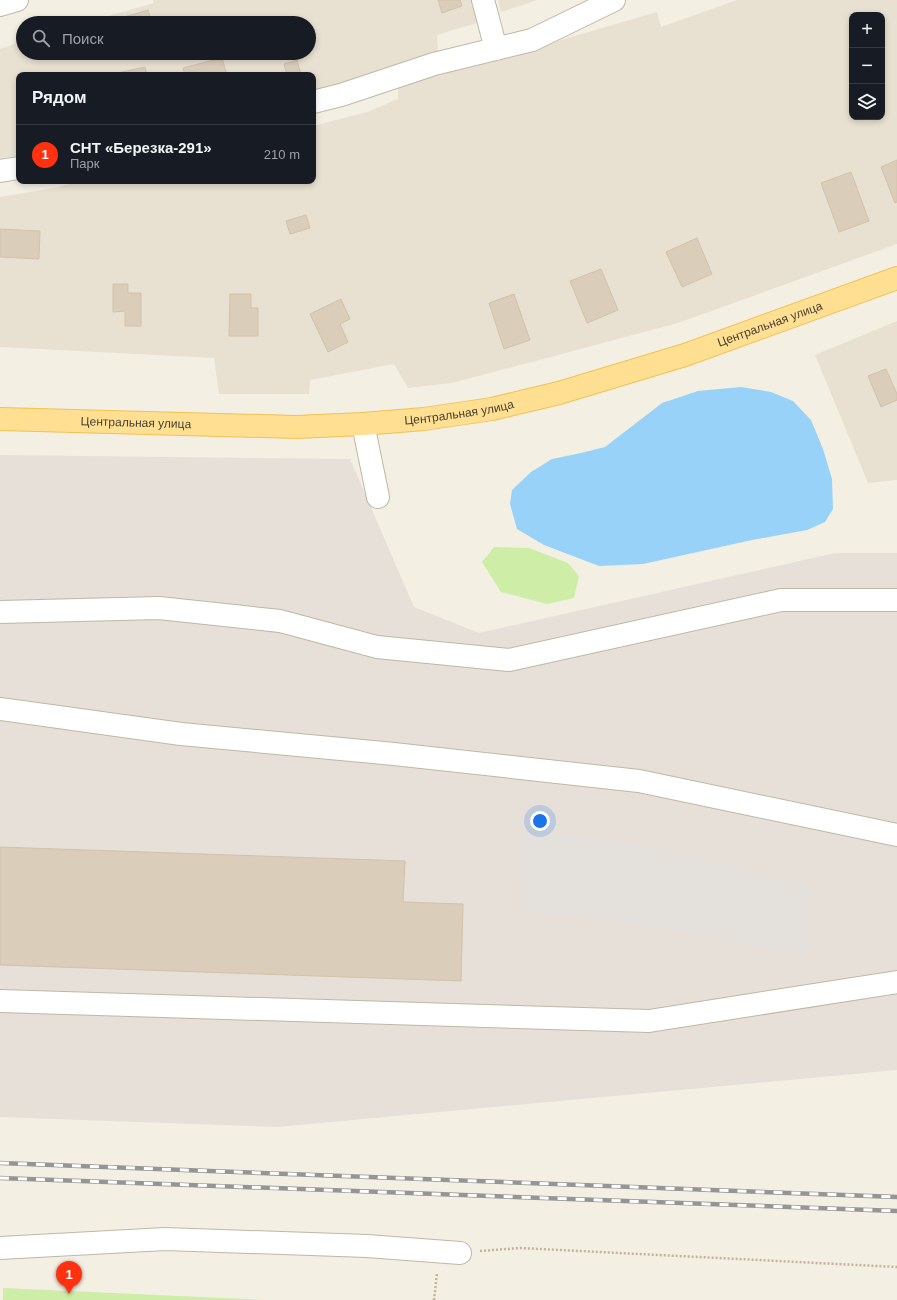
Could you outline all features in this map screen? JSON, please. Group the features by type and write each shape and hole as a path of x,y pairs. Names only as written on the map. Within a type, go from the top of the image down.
{"main road":[{"name":"Центральная улица","path":"0,419 296,427 424,419 492,409 558,393 685,355 897,278"}],"street":[{"path":"0,6 17,0"},
{"path":"483,0 496,49"},
{"path":"316,101 341,95 434,64 532,40 614,0"},
{"path":"0,171 16,168"},
{"path":"363,424 378,497"},
{"path":"0,612 159,608 280,621 377,647 509,660 780,600 897,600"},
{"path":"0,709 181,734 402,755 639,781 897,835"},
{"path":"0,1001 649,1021 897,982"},
{"path":"0,1248 165,1239 367,1246 460,1253"}],"path":[{"path":"434,1300 437,1273 460,1253 520,1248 897,1267"}],"shaded area":[{"path":"153,0 473,0 480,22 437,35 438,52 316,92 316,72 16,72 16,156 0,158 0,49 16,43 16,60 316,60 316,16 108,16 154,3"},
{"path":"498,0 537,0 501,12"},
{"path":"737,0 897,0 897,244 678,323 452,383 408,388 394,364 310,380 309,394 219,394 214,358 0,347 0,197 71,184 316,184 316,125 367,112 398,99 398,85 475,65 657,12 661,27"},
{"path":"897,321 897,480 868,483 815,355"},
{"path":"0,455 350,459 414,607 479,633 835,553 897,553 897,1070 277,1127 0,1117"},
{"path":"520,833 585,837 664,850 728,865 806,887 808,956 666,929 585,917 522,913"}],"green space":[{"path":"494,547 529,548 568,563 579,576 574,598 547,604 501,592 482,562"},
{"path":"3,1288 267,1300 3,1300"}],"water":[{"path":"741,387 771,392 793,401 811,420 823,449 832,479 833,509 825,522 807,530 752,540 643,564 599,566 544,545 517,529 510,504 512,490 531,472 552,459 605,447 662,403 698,391"}],"building":[{"path":"438,0 460,0 462,6 442,13"},
{"path":"148,10 150,16 127,16"},
{"path":"214,60 223,60 226,72 184,72 183,68"},
{"path":"297,60 300,72 286,72 284,64"},
{"path":"145,67 146,72 122,72"},
{"path":"897,160 897,202 895,203 881,167"},
{"path":"851,172 869,221 839,232 821,183"},
{"path":"306,215 310,228 290,234 286,221"},
{"path":"0,229 40,231 39,259 0,257"},
{"path":"697,238 712,274 682,287 666,252"},
{"path":"601,269 618,310 587,323 570,281"},
{"path":"113,284 128,284 128,293 141,293 141,326 125,326 125,311 113,312"},
{"path":"230,294 251,294 251,308 258,308 258,336 229,336"},
{"path":"514,294 530,340 504,349 489,303"},
{"path":"341,299 350,319 340,324 348,342 328,352 310,314"},
{"path":"886,369 897,394 897,400 881,407 868,376"},
{"path":"0,847 405,861 403,902 463,904 461,981 0,965"}],"railway":[{"path":"0,1163 897,1197"},
{"path":"0,1178 897,1211"}],"place":[{"name":"СНТ «Березка-291»","path":"69,1294"}]}
